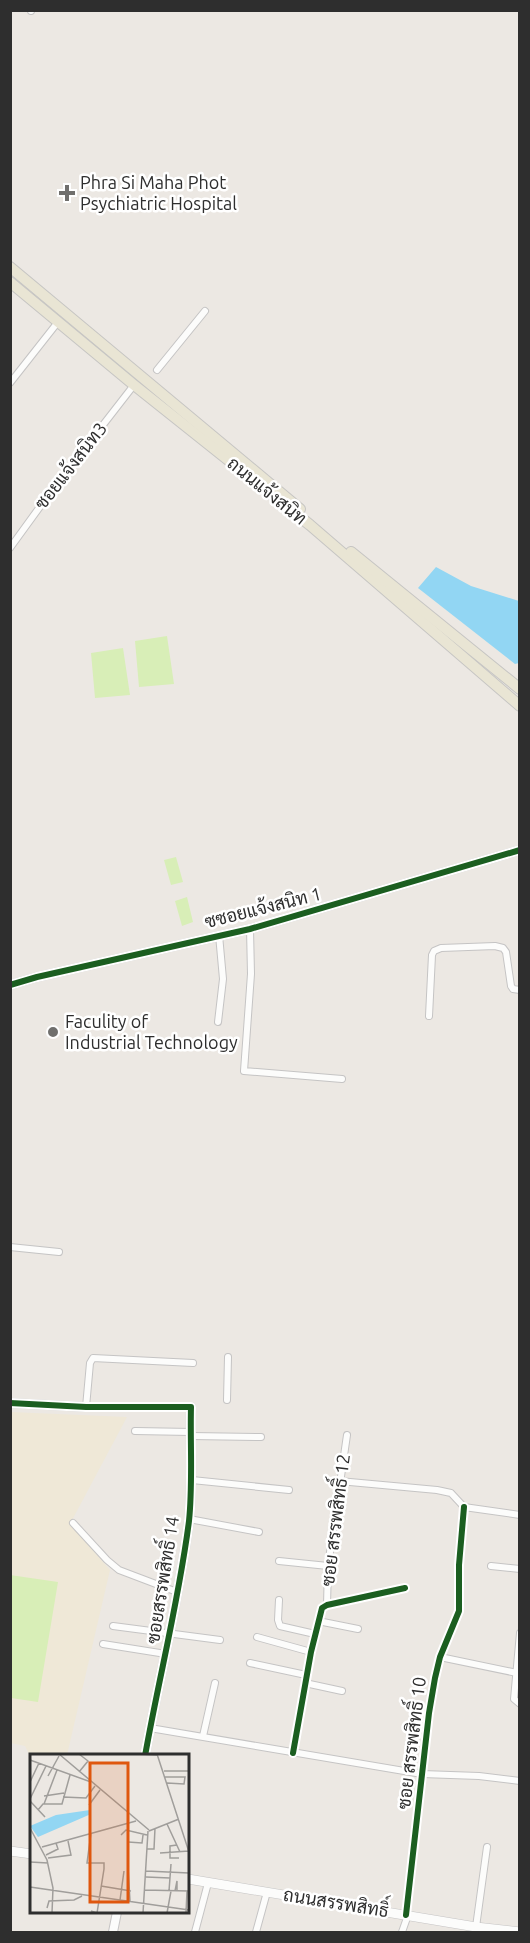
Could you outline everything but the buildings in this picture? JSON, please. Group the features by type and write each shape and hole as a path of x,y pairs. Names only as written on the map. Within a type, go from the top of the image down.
{"main road":[{"name":"ถนนแจ้งสนิท","path":"10,267 519,689"},
{"name":"ถนนแจ้งสนิท","path":"10,282 134,385 310,525 519,706"},
{"path":"10,1851 30,1854"},
{"name":"ถนนสรรพสิทธิ์","path":"189,1879 476,1927 519,1932"}],"street":[{"path":"157,370 205,311"},
{"path":"10,383 58,322"},
{"name":"ซอยแจ้งสนิท3","path":"10,549 46,497 134,385"},
{"name":"ซซอยแจ้งสนิท 1","path":"11,986 37,977 250,929 519,849"},
{"path":"250,929 251,974 244,1071 342,1079"},
{"path":"218,1022 223,979 219,935"},
{"path":"429,1016 432,955 438,949 495,946 503,948 506,952 511,986 519,990"},
{"path":"10,1247 60,1252"},
{"path":"227,1401 228,1357"},
{"path":"10,1403 86,1407 90,1363 93,1358 193,1363"},
{"name":"ซอยสรรพสิทธิ์ 14","path":"86,1407 191,1407 192,1480 189,1519 170,1635 146,1754"},
{"path":"135,1431 261,1437"},
{"name":"ซอย สรรพสิทธิ์ 12","path":"327,1605 328,1566 347,1435"},
{"path":"192,1480 289,1490"},
{"path":"339,1481 437,1490 451,1493 464,1507 519,1515"},
{"name":"ซอย สรรพสิทธิ์ 10","path":"402,1932 407,1915 429,1713 440,1657 459,1611 459,1564 464,1507"},
{"path":"189,1519 259,1532"},
{"path":"73,1523 119,1570 177,1592"},
{"path":"279,1561 328,1566"},
{"path":"491,1566 519,1569"},
{"name":"ซอย สรรพสิทธิ์ 12","path":"293,1753 306,1675 322,1608 405,1588"},
{"path":"279,1600 280,1626 315,1634"},
{"path":"318,1621 358,1629"},
{"path":"112,1626 219,1640"},
{"path":"519,1634 514,1699 519,1704"},
{"path":"256,1637 311,1652"},
{"path":"103,1644 166,1654"},
{"path":"440,1657 517,1673"},
{"path":"250,1663 306,1675"},
{"path":"203,1736 215,1683"},
{"path":"305,1683 342,1691"},
{"name":"ซอย สรรพสิทธิ์ 10","path":"150,1728 422,1774 478,1776 519,1781"},
{"path":"476,1927 487,1847"},
{"path":"195,1932 208,1883"},
{"path":"256,1932 267,1892"},
{"path":"113,1932 117,1913"}],"shaded area":[{"path":"11,1412 127,1417 70,1524 110,1570 67,1754 30,1754 30,1756 25,1746 11,1743"}],"green space":[{"path":"167,636 174,684 139,687 135,641"},
{"path":"123,648 130,695 95,698 91,653"},
{"path":"176,857 183,882 171,885 164,860"},
{"path":"187,897 193,922 182,926 175,901"},
{"path":"10,1575 58,1582 38,1702 11,1698"}],"water":[{"path":"436,567 471,586 519,601 519,663 515,664 418,588"}],"cycle path":[{"path":"10,985 250,929 520,850"},
{"path":"10,1403 86,1407 191,1407 189,1521 180,1580 145,1754"},
{"path":"406,1915 435,1678 440,1657 459,1611 459,1565 464,1507"},
{"path":"293,1753 311,1652 322,1608 405,1588"}],"place":[{"name":"Phra Si Maha Phot Psychiatric Hospital","path":"67,193"},
{"name":"Faculity of Industrial Technology","path":"53,1032"}]}
